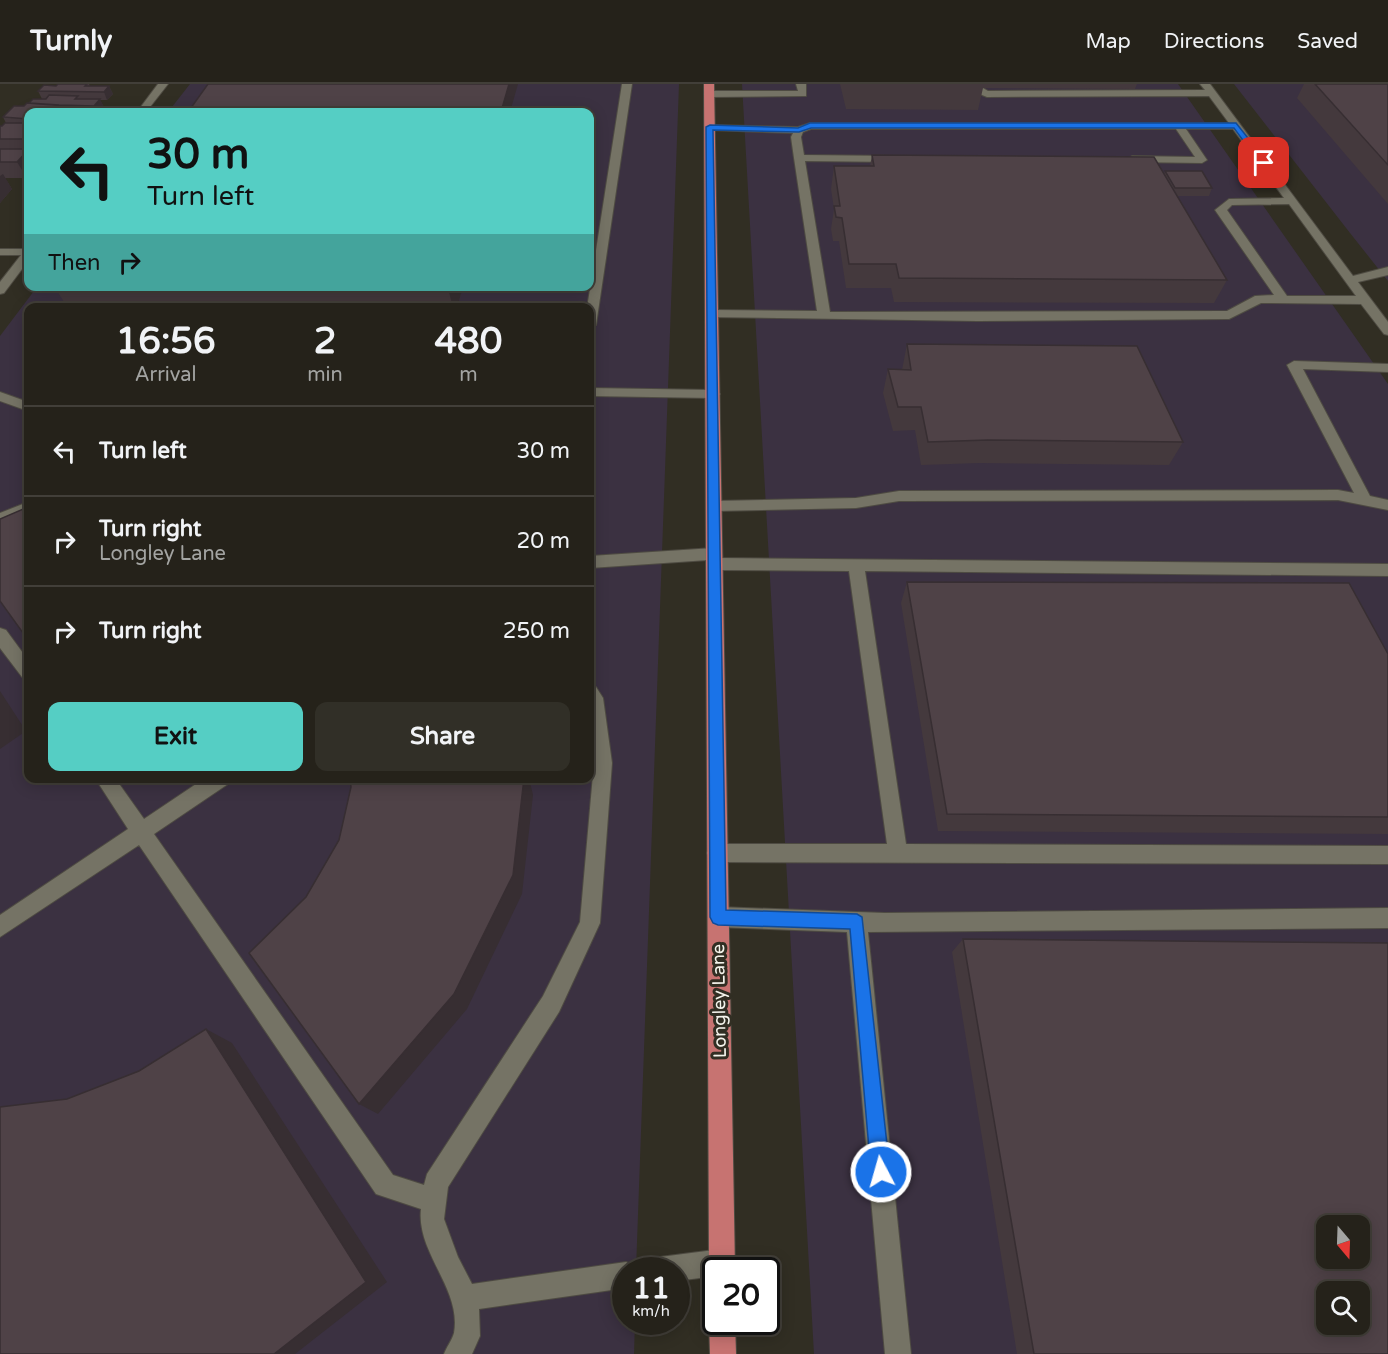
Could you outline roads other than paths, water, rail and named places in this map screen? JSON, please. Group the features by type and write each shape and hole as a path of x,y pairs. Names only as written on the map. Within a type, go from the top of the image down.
{"main road":[{"name":"Longley Lane","path":"709,89 722,1257"},
{"path":"723,1335 723,1354"}],"street":[{"path":"144,108 163,84"},
{"path":"593,303 627,84"},
{"path":"709,89 803,94 801,84"},
{"path":"971,84 973,88 987,94 1208,88 1388,331"},
{"path":"1119,159 1202,160 1178,125"},
{"path":"710,127 799,130 810,126 1236,126"},
{"path":"799,130 796,137 824,315"},
{"path":"799,158 906,159"},
{"path":"1283,299 1221,210 1229,202 1292,201"},
{"path":"0,252 24,253"},
{"path":"0,290 24,258"},
{"path":"1351,280 1388,271"},
{"path":"712,314 1229,315 1259,299 1365,300"},
{"path":"1365,500 1293,365 1388,368"},
{"path":"594,392 713,394"},
{"path":"0,396 24,405"},
{"path":"714,506 855,503 899,496 1338,495 1388,505"},
{"path":"0,519 24,509"},
{"path":"594,562 714,559 856,565 1388,570"},
{"path":"856,565 898,854"},
{"path":"0,635 24,667"},
{"path":"457,1354 467,1336 465,1298 447,1263 432,1219 436,1183 551,1004 590,923 603,763 594,698"},
{"path":"107,783 385,1185 434,1201"},
{"path":"0,927 214,783"},
{"path":"717,853 1388,855"},
{"path":"718,917 857,922 1388,918"},
{"path":"857,922 898,1354"},
{"path":"465,1298 612,1277"}]}
